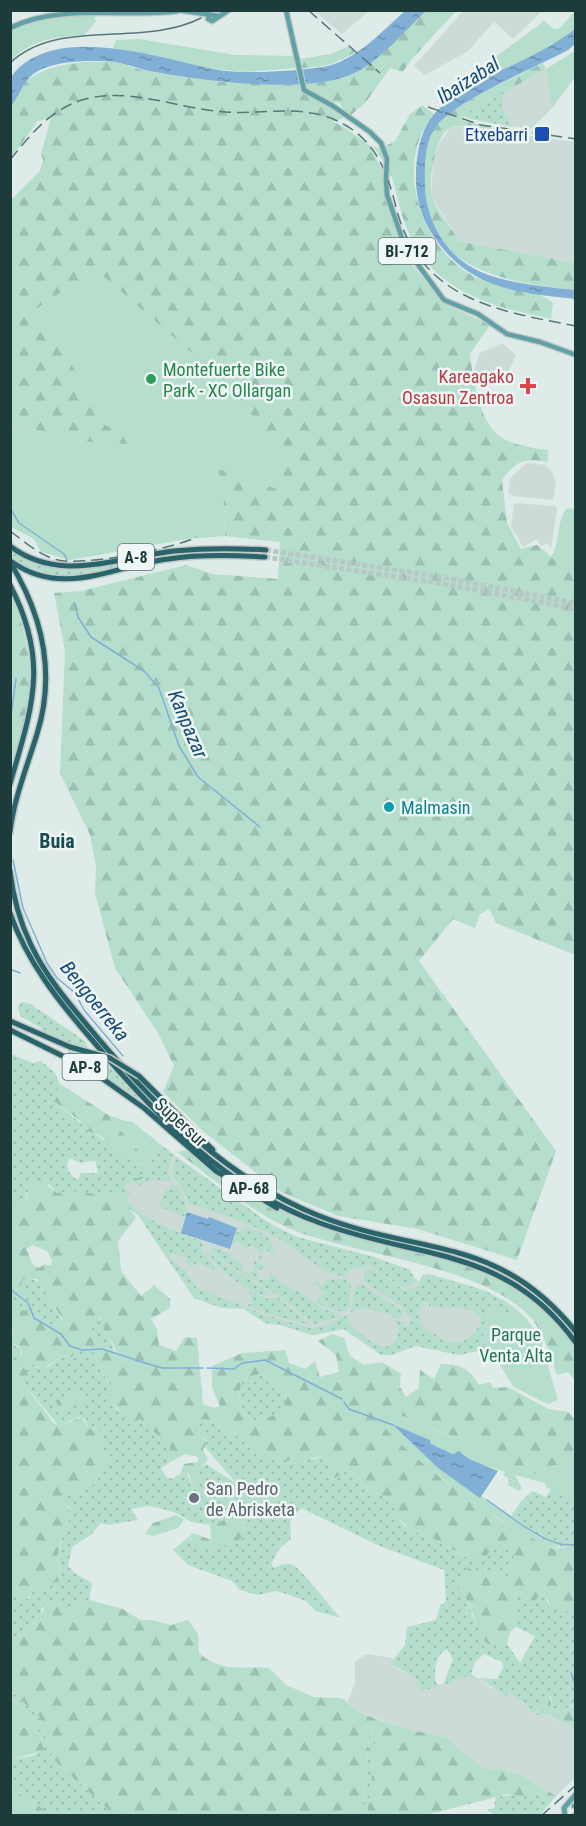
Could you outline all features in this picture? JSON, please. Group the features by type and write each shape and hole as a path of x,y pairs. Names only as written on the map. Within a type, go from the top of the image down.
{"highway":[{"name":"A-8","path":"10,546 35,560 64,566 91,565 190,549 266,550"},
{"name":"A-8","path":"10,562 44,578 67,580 86,579 169,559 211,555 265,557"},
{"path":"10,562 36,612 44,643 47,671 43,711 16,799 10,832"},
{"path":"10,585 30,632 35,675 29,723 10,784"},
{"name":"AP-68","path":"10,871 16,903 26,934 58,989 136,1081 183,1128 224,1162 270,1193 320,1216 366,1230 453,1250 491,1263 535,1291 576,1332"},
{"name":"AP-68","path":"10,912 28,954 52,992 102,1053 150,1104 196,1147 236,1179 283,1207 335,1228 447,1255 488,1269 516,1285 539,1303 576,1343"},
{"name":"Supersur","path":"10,1021 70,1047 110,1058 139,1076 224,1162"},
{"name":"Supersur","path":"10,1030 89,1069 123,1092 207,1164 240,1188 292,1215 335,1228"}],"main road":[{"path":"10,28 34,18 179,11 212,16 228,10"},
{"name":"BI-712","path":"286,10 291,27 297,31 293,35 302,87 306,93 333,106 370,132 381,143 387,159 387,195 405,247 444,300 478,314 507,334 540,342 576,355"},
{"path":"564,1815 573,1805 576,1794"}],"shaded area":[{"path":"315,11 369,11 342,34"},
{"path":"463,11 542,11 513,39 494,22 468,51 425,75 414,66"},
{"path":"546,69 552,108 531,129 471,119 463,115"},
{"path":"459,126 575,142 575,263 459,241 431,196 433,160 450,128"},
{"path":"502,343 516,355 506,376 495,385 488,385 482,378 475,384 473,373 480,353"},
{"path":"527,463 546,465 552,472 556,482 553,500 513,496 508,493 510,478"},
{"path":"514,503 557,508 551,549 547,543 541,546 537,539 523,547 511,526"},
{"path":"161,1145 264,1220 297,1237 374,1257 410,1270 414,1278 419,1281 422,1276 429,1274 474,1287 506,1301 526,1318 540,1338 558,1399 549,1404 513,1386 492,1352 487,1349 459,1355 416,1346 391,1355 381,1355 344,1329 312,1335 265,1323 244,1309 215,1306 194,1298 138,1215 124,1206 105,1184 139,1170"},
{"path":"367,1654 393,1658 392,1661 398,1669 415,1677 421,1691 464,1677 479,1678 491,1688 515,1694 533,1714 545,1714 575,1728 575,1778 556,1796 523,1776 502,1769 489,1770 482,1767 445,1737 406,1729 355,1710 347,1702 355,1684 355,1661"}],"green space":[{"path":"426,11 456,11 410,61 403,72 390,68 366,102 351,115 343,110 340,103 328,101 303,86 303,82 337,79 366,66"},
{"path":"575,11 575,29 558,43 468,90 462,77 482,67 544,21 554,29 560,28"},
{"path":"96,16 94,19 97,20 84,35 44,40 27,48 11,61 11,31 30,23 52,18"},
{"path":"139,39 236,55 294,56 295,68 246,72 213,69 113,48 116,40"},
{"path":"349,46 355,52 336,62 301,68 300,59 331,54"},
{"path":"575,51 575,77 552,108 546,69"},
{"path":"84,62 116,62 142,70 221,82 299,83 304,92 346,117 333,122 343,126 369,145 383,171 385,197 409,261 443,303 490,325 470,354 481,408 491,427 498,435 509,441 522,446 548,450 548,462 533,460 522,462 512,468 502,480 507,523 521,549 537,545 569,571 575,571 575,955 496,923 489,909 480,914 475,928 453,919 419,961 556,1151 517,1260 418,1229 338,1216 281,1192 204,1132 163,1092 174,1066 158,1033 115,968 95,893 96,867 90,835 60,773 65,651 54,593 81,591 186,565 212,574 278,579 280,542 225,536 223,494 181,449 75,441 11,424 11,200 40,171 43,160 41,154 51,118 38,121 11,158 9,125 11,107 16,95 30,78 49,69"},
{"path":"543,63 546,69 464,115 461,120 501,130 501,132 455,126 445,132 434,160 431,191 437,208 459,241 575,263 575,290 497,276 474,266 454,253 438,235 428,212 425,182 426,160 430,138 437,125 446,116 472,99"},
{"path":"505,91 501,107 513,127 471,119 463,115"},
{"path":"422,105 434,114 421,134 415,156 414,180 418,204 427,226 440,247 456,264 475,277 494,284 536,293 553,303 551,319 508,309 467,293 433,269 419,252 405,225 390,174 373,146 380,149 395,141 410,114"},
{"path":"95,269 233,388 283,459 280,490 218,469 223,494 225,536 187,539 70,560 41,552 34,539 11,527 10,424 75,441 146,445 99,422 75,370 33,311"},
{"path":"567,508 576,509 575,571 569,571 551,557 561,519"},
{"path":"10,548 52,566 72,568 183,552 249,553 184,555 95,575 73,577 52,576 31,570 11,558"},
{"path":"10,591 25,639 30,680 25,721 11,769"},
{"path":"22,1002 29,1003 86,1042 87,1049 99,1056 143,1103 108,1079 109,1076 68,1055 70,1044 42,1031 41,1028 20,1016 18,1007"},
{"path":"11,1054 33,1063 41,1061 55,1073 60,1084 52,1098 137,1165 144,1163 161,1145 174,1155 168,1172 171,1182 152,1179 140,1185 131,1181 124,1184 124,1188 131,1192 127,1198 132,1206 149,1219 202,1242 202,1252 219,1271 198,1263 189,1266 186,1258 172,1253 170,1259 185,1270 196,1287 262,1314 310,1328 323,1326 348,1315 349,1324 372,1342 386,1347 391,1345 397,1336 397,1325 394,1321 404,1322 406,1327 411,1326 410,1321 414,1317 407,1315 404,1308 364,1281 364,1270 374,1270 404,1290 418,1286 422,1276 429,1274 486,1291 512,1306 507,1314 489,1308 483,1337 486,1349 459,1355 416,1346 391,1355 381,1355 344,1329 312,1335 265,1323 244,1309 222,1308 194,1298 138,1215 109,1199 99,1196 57,1193 49,1184 27,1192 26,1203 11,1205","holes":["69,1158 81,1163 95,1160 98,1173 81,1173 78,1180 72,1176 67,1165","429,1302 429,1306 473,1310 481,1318 480,1323 466,1340 459,1342 446,1340 421,1325 419,1312 414,1317 423,1303"]},
{"path":"60,1084 110,1116 121,1119 119,1122 144,1154 149,1174 143,1163 137,1165 110,1147 101,1136 84,1129 79,1120 51,1098"},
{"path":"109,1118 133,1122 161,1145 147,1160"},
{"path":"193,1149 254,1194 304,1220 352,1236 446,1259 477,1269 505,1282 532,1299 567,1336 576,1356 575,1380 568,1372 557,1375 540,1331 531,1318 511,1301 485,1286 454,1274 324,1240 282,1225 235,1196 177,1152"},
{"path":"176,1157 275,1227 297,1237 374,1257 410,1270 416,1280 410,1286 402,1287 370,1266 351,1269 345,1276 336,1275 266,1232 189,1204 183,1189 171,1174"},
{"path":"149,1174 149,1176 123,1186 125,1183"},
{"path":"41,1180 57,1193 77,1191 94,1194 118,1191 120,1188 117,1193 136,1218 118,1241 121,1271 141,1296 154,1285 170,1299 170,1308 151,1319 157,1329 159,1345 176,1351 185,1337 197,1338 203,1404 214,1408 220,1406 212,1388 212,1366 242,1353 285,1350 289,1363 305,1369 315,1361 320,1377 339,1372 336,1355 318,1341 332,1334 344,1338 350,1356 364,1365 382,1362 401,1374 400,1387 406,1397 419,1388 420,1370 434,1379 441,1364 448,1364 468,1371 479,1385 490,1382 493,1388 508,1387 548,1409 568,1412 575,1419 575,1474 564,1468 549,1467 533,1475 482,1449 462,1433 456,1438 393,1412 393,1437 447,1483 484,1506 496,1518 554,1549 575,1551 575,1613 551,1607 542,1589 535,1602 517,1594 513,1620 516,1627 510,1632 507,1644 488,1644 482,1638 469,1603 458,1586 468,1577 467,1567 483,1576 485,1569 507,1579 514,1557 510,1550 500,1545 491,1549 485,1558 465,1557 434,1539 410,1531 397,1515 396,1500 368,1491 353,1471 347,1471 335,1478 330,1464 322,1456 296,1462 253,1453 244,1441 216,1422 205,1419 190,1422 195,1431 207,1442 203,1450 208,1460 199,1469 192,1485 189,1473 180,1474 184,1464 198,1462 198,1457 185,1454 170,1462 170,1446 140,1419 131,1423 111,1401 111,1382 104,1376 92,1349 76,1346 72,1357 61,1356 42,1370 22,1358 22,1348 13,1343 11,1310 29,1311 50,1325 63,1320 37,1279 22,1279 21,1286 27,1295 26,1299 11,1291 11,1205 16,1201 26,1203 30,1185","holes":["32,1245 47,1251 52,1260 51,1266 44,1264 39,1268 32,1264 27,1249","99,1318 114,1346 117,1357 88,1334","259,1374 283,1387 285,1394 283,1407 267,1418 253,1420 248,1417 241,1407 239,1396 244,1379"]},
{"path":"172,1185 178,1186 182,1193 186,1206 186,1217 159,1206 165,1191"},
{"path":"247,1227 268,1236 277,1257 264,1249 260,1261 257,1258 260,1253 253,1246 246,1249 238,1242 232,1245 236,1233"},
{"path":"212,1247 232,1254 231,1257 241,1263 245,1273 254,1271 254,1261 266,1267 257,1271 259,1280 269,1279 270,1271 284,1285 305,1295 319,1307 342,1316 315,1324 279,1296 210,1253"},
{"path":"204,1252 273,1295 264,1295 245,1287"},
{"path":"25,1277 40,1282 63,1322 50,1325 29,1312 11,1311 10,1291 26,1298 21,1286 22,1279"},
{"path":"326,1279 346,1279 351,1285 349,1305 345,1312 331,1310 315,1301 325,1293 314,1283 316,1280 322,1286"},
{"path":"362,1284 401,1310 404,1316 400,1317 400,1321 385,1312 384,1314 372,1309 363,1308 351,1312 355,1286"},
{"path":"249,1291 268,1299 277,1297 311,1325 268,1314 247,1305 253,1303"},
{"name":"Parque Venta Alta","path":"512,1306 526,1318 540,1338 557,1401 543,1402 513,1386 492,1352 486,1349 483,1337 490,1308 507,1314"},
{"path":"97,1319 103,1322 117,1358 87,1334"},
{"path":"11,1329 15,1346 22,1348 20,1354 38,1368 48,1367 61,1356 69,1357 76,1346 92,1349 104,1376 111,1382 111,1398 115,1407 129,1416 143,1420 170,1446 170,1462 161,1468 166,1477 173,1479 179,1474 187,1473 191,1483 195,1481 198,1469 206,1464 237,1484 205,1447 207,1441 195,1431 190,1422 205,1419 216,1422 244,1441 253,1453 315,1459 322,1456 331,1464 332,1474 337,1477 347,1471 353,1471 368,1491 396,1500 400,1520 408,1529 437,1541 463,1556 480,1555 500,1545 510,1550 514,1557 507,1579 485,1569 484,1576 467,1567 468,1577 462,1583 473,1617 488,1644 507,1644 520,1663 535,1636 516,1627 513,1620 517,1594 535,1602 542,1588 549,1606 575,1613 574,1704 568,1708 552,1709 551,1697 547,1695 543,1706 533,1714 523,1702 510,1693 505,1696 479,1678 497,1679 503,1668 502,1662 484,1654 475,1662 471,1674 477,1678 464,1677 443,1685 453,1659 447,1649 440,1655 435,1669 436,1683 441,1686 421,1691 415,1677 396,1667 392,1661 405,1645 407,1627 436,1620 440,1606 446,1601 444,1570 382,1547 301,1508 290,1521 291,1539 280,1548 271,1564 274,1568 283,1564 296,1567 341,1618 316,1611 306,1601 287,1594 276,1591 258,1595 240,1590 232,1581 188,1565 173,1550 190,1536 190,1540 206,1543 226,1542 246,1530 243,1522 210,1525 192,1522 174,1512 150,1506 131,1509 138,1520 108,1525 101,1523 91,1535 72,1547 68,1566 76,1574 92,1583 89,1600 83,1601 72,1611 58,1604 47,1603 41,1610 42,1615 11,1642 11,1591 28,1599 35,1589 42,1592 60,1579 59,1551 71,1509 64,1503 64,1494 73,1494 87,1488 111,1453 99,1452 102,1436 100,1431 88,1428 85,1419 78,1417 59,1426 22,1382 26,1377 11,1366"},
{"path":"22,1364 28,1375 22,1382 53,1422 59,1426 82,1417 88,1428 100,1431 104,1438 100,1452 111,1453 104,1470 95,1483 82,1492 64,1494 64,1503 72,1512 60,1544 58,1569 60,1579 42,1592 35,1589 26,1600 10,1591 11,1366"},
{"path":"259,1374 283,1387 285,1401 283,1407 273,1415 253,1420 241,1407 239,1396 244,1379"},
{"path":"72,1392 86,1399 86,1407 74,1404 68,1410 58,1409 57,1400"},
{"path":"383,1411 393,1412 455,1438 462,1433 482,1449 533,1475 549,1467 564,1468 575,1474 575,1499 564,1497 546,1487 545,1483 515,1475 522,1488 519,1491 508,1485 508,1478 503,1475 505,1472 469,1460 463,1453 454,1454 431,1444 430,1440 393,1425 438,1468 506,1512 529,1531 558,1548 575,1548 575,1551 558,1549 535,1539 506,1523 447,1482 398,1442 385,1428"},
{"path":"551,1489 575,1499 574,1549 551,1545 511,1516 522,1500 533,1491 546,1497"},
{"path":"176,1515 184,1519 178,1528 153,1536 145,1534 153,1523"},
{"path":"234,1517 245,1525 246,1534 241,1538 228,1544 212,1547 193,1545 190,1536 193,1533 211,1540 210,1525"},
{"path":"89,1600 123,1609 140,1620 152,1620 171,1625 188,1620 198,1634 199,1653 216,1664 269,1668 286,1685 314,1697 342,1698 355,1710 374,1718 406,1729 445,1737 482,1767 490,1770 502,1769 523,1776 556,1796 540,1815 536,1815 549,1802 537,1791 523,1796 508,1794 426,1815 367,1815 376,1738 372,1732 369,1738 362,1815 114,1815 52,1758 39,1716 11,1691 11,1642 42,1615 45,1602 63,1605 72,1611 83,1601"},
{"path":"11,1691 39,1716 52,1758 114,1815 49,1815 11,1788 11,1759 32,1756 44,1750 35,1718 11,1698"},
{"path":"549,1693 552,1709 572,1707 575,1700 575,1728 546,1714 535,1715"},
{"path":"10,1698 35,1718 44,1750 41,1752 11,1759"},
{"path":"373,1732 376,1738 367,1815 362,1816 369,1738"},
{"path":"11,1788 46,1811 49,1815 11,1815"},
{"path":"537,1791 549,1802 536,1815 495,1815 487,1810 494,1808 496,1797"}],"water":[{"path":"405,11 426,11 371,63 350,75 330,81 281,85 226,82 150,71 115,62 76,62 46,67 33,74 11,106 10,85 13,74 26,62 46,52 68,48 118,49 238,72 323,67 335,64 357,52"},
{"path":"575,29 575,44 568,50 480,94 438,124 428,144 425,181 428,207 437,231 452,252 462,261 483,273 496,277 575,290 575,299 501,287 468,272 440,245 425,220 417,193 416,173 421,139 432,116 438,110 452,98 542,50"},
{"path":"187,1212 208,1219 209,1217 237,1228 230,1249 181,1233"},
{"path":"392,1424 430,1440 431,1444 453,1454 459,1451 469,1459 498,1471 480,1498 438,1468"}],"waterway":[{"path":"10,508 19,523 64,554 67,560"},
{"name":"Kanpazar","path":"75,603 78,617 91,637 144,671 159,688 179,746 198,777 260,827"},
{"name":"Bengoerreka","path":"10,723 16,679"},
{"name":"Bengoerreka","path":"13,860 23,908 47,963 57,978 75,993 84,1010 123,1056"},
{"path":"10,969 20,973"},
{"path":"10,1289 28,1303 34,1318 61,1334 70,1346 82,1350 102,1349 133,1359"},
{"path":"135,1360 162,1368 203,1368"},
{"path":"207,1368 234,1369 242,1363 265,1360 342,1399"},
{"path":"344,1402 349,1409 393,1425"},
{"path":"487,1500 542,1537 566,1545 576,1544"},
{"path":"571,1673 576,1686"}],"tunnel":[{"path":"266,550 446,578 576,603"},
{"path":"265,557 444,584 576,609"}],"tram line":[{"path":"10,63 30,49 52,41 76,36 153,31 178,27 201,18"}],"railway":[{"path":"308,10 380,73"},
{"path":"10,160 50,117 71,104 100,96 136,97 225,112 290,111 322,115 353,130 371,147 383,166 409,241 425,264 444,283 492,306 576,326"},
{"path":"428,107 481,125 576,139"},
{"path":"10,531 45,555 58,560 70,561 107,559 169,546 197,537"},
{"path":"541,1816 576,1785"}],"place":[{"name":"Etxebarri","path":"542,134"},
{"name":"Montefuerte Bike Park - XC Ollargan","path":"151,379"},
{"name":"Kareagako Osasun Zentroa","path":"528,386"},
{"name":"Malmasin","path":"389,807"},
{"name":"San Pedro de Abrisketa","path":"194,1498"}],"district":[{"name":"Buia","path":"57,841"}],"water label":[{"name":"Ibaizabal","path":"468,80"}]}
